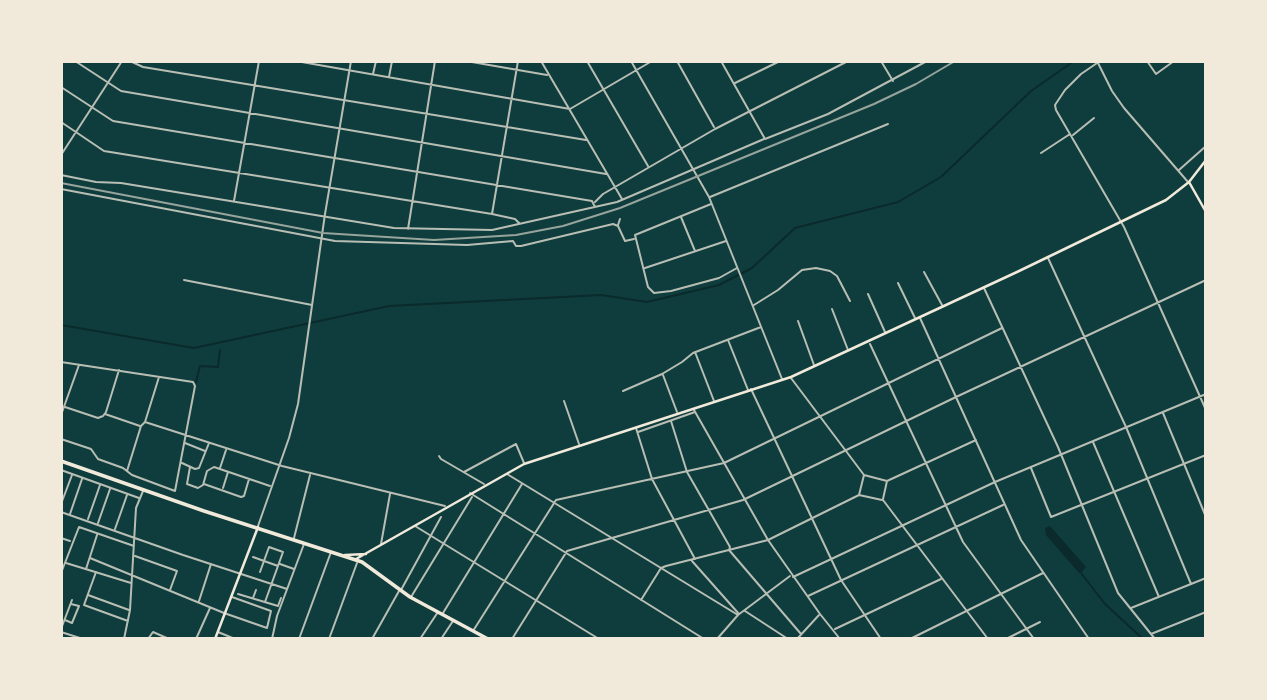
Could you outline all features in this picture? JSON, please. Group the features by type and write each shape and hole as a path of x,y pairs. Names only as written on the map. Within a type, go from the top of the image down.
{"main road":[{"path":"359,560 446,507 471,495 485,484 524,464 791,377 1048,257 1166,200 1189,183 1206,160"},
{"path":"1189,183 1206,212"},
{"path":"61,461 294,538 331,553 352,556 369,553"},
{"path":"215,639 258,527"},
{"path":"342,555 359,560 410,597 488,639"}],"street":[{"path":"75,61 121,91 606,174"},
{"path":"61,155 122,61"},
{"path":"130,61 143,67 586,140"},
{"path":"234,201 258,61"},
{"path":"296,61 570,109 652,61"},
{"path":"325,66 326,61"},
{"path":"258,527 298,404 329,187 351,61"},
{"path":"373,75 376,61"},
{"path":"389,77 392,61"},
{"path":"408,229 435,61"},
{"path":"466,61 549,75"},
{"path":"492,214 518,61"},
{"path":"541,61 622,200"},
{"path":"587,61 649,168"},
{"path":"631,61 709,197 782,380"},
{"path":"677,61 715,129"},
{"path":"721,61 765,139"},
{"path":"734,84 780,61"},
{"path":"595,205 603,194 614,187 715,129 848,61"},
{"path":"881,61 893,81"},
{"path":"61,175 408,229 492,230 622,200 692,168 817,119 927,61"},
{"path":"1147,61 1156,74 1174,61"},
{"path":"1189,183 1124,108 1112,92 1098,62 1072,83 1055,105 1092,175 1121,222 1206,410"},
{"path":"61,87 113,121 592,201 595,205"},
{"path":"1041,153 1094,118"},
{"path":"61,122 104,150 492,214 515,219 519,223"},
{"path":"709,197 888,124"},
{"path":"1178,171 1206,146"},
{"path":"61,189 322,239 397,244 467,245 513,241 516,246 521,246 609,225 618,226"},
{"path":"620,219 618,226 625,241 712,204"},
{"path":"680,216 695,251"},
{"path":"634,237 648,287 654,293 719,278 739,269"},
{"path":"644,269 727,240"},
{"path":"1048,257 1126,427 1191,584"},
{"path":"753,305 778,290 802,270 816,268 830,271 837,276 850,301"},
{"path":"924,272 942,306"},
{"path":"184,280 312,305"},
{"path":"512,639 565,552 743,500 1206,280"},
{"path":"898,283 938,358 1021,540 1089,639"},
{"path":"983,287 1082,504 1118,593 1155,639"},
{"path":"867,295 885,333"},
{"path":"832,309 848,351"},
{"path":"798,321 815,366"},
{"path":"623,391 662,374 695,351 762,326"},
{"path":"473,631 554,502 723,463 1002,328"},
{"path":"728,339 841,580 881,639"},
{"path":"870,344 963,542 1034,639"},
{"path":"695,351 714,401"},
{"path":"61,362 195,384 175,491 98,459 91,449 63,440"},
{"path":"61,415 79,364"},
{"path":"65,407 97,418 103,416 120,370"},
{"path":"662,374 677,414"},
{"path":"127,472 159,376"},
{"path":"791,377 864,475 887,481 976,440"},
{"path":"717,639 738,615 792,576 832,560 995,482 1206,394"},
{"path":"564,401 579,445"},
{"path":"637,432 694,410 768,540 840,639"},
{"path":"1163,412 1206,517"},
{"path":"104,413 141,426"},
{"path":"671,421 687,471 730,547 729,550 801,634"},
{"path":"145,422 310,474 446,507"},
{"path":"636,426 652,480 693,559 738,615"},
{"path":"1093,441 1159,597"},
{"path":"184,443 206,451"},
{"path":"181,462 195,469 201,466 209,443"},
{"path":"464,472 516,444 524,464"},
{"path":"220,469 227,448"},
{"path":"1031,467 1051,517 1206,455"},
{"path":"439,456 485,484"},
{"path":"190,467 187,484 198,488 202,487 210,468 272,486"},
{"path":"61,470 140,499"},
{"path":"223,488 228,472"},
{"path":"506,473 738,615"},
{"path":"61,504 72,474"},
{"path":"294,538 310,474"},
{"path":"859,495 864,475"},
{"path":"70,514 83,478"},
{"path":"203,483 241,497 244,496 249,479"},
{"path":"883,500 887,481"},
{"path":"420,639 475,563 523,483"},
{"path":"88,521 101,484"},
{"path":"155,494 159,485"},
{"path":"93,532 111,488"},
{"path":"124,639 130,611 136,509 144,490"},
{"path":"381,545 390,493"},
{"path":"115,530 128,494"},
{"path":"410,597 445,544 471,495 704,639"},
{"path":"641,600 662,568 768,540 859,495 883,500 988,639"},
{"path":"807,596 1004,505"},
{"path":"61,512 287,589"},
{"path":"372,639 441,517"},
{"path":"414,526 599,639"},
{"path":"61,573 79,527 135,546"},
{"path":"86,569 97,534"},
{"path":"61,538 72,541"},
{"path":"272,639 304,542"},
{"path":"260,572 269,547 283,552 265,602"},
{"path":"299,639 331,553"},
{"path":"134,556 177,571 170,590"},
{"path":"253,557 294,569"},
{"path":"90,558 265,628 269,625 272,614 270,610 231,597"},
{"path":"329,639 359,560"},
{"path":"63,564 132,583"},
{"path":"199,602 211,564"},
{"path":"96,572 84,605 128,621"},
{"path":"910,639 1043,573"},
{"path":"833,630 942,578"},
{"path":"1130,608 1206,578"},
{"path":"253,598 256,590"},
{"path":"238,594 278,606 281,597"},
{"path":"88,595 130,611"},
{"path":"65,620 72,623 79,606 72,602 65,620 63,631 67,639"},
{"path":"196,639 211,607"},
{"path":"744,611 788,639"},
{"path":"1151,634 1206,612"},
{"path":"797,639 820,614"},
{"path":"441,639 454,620"},
{"path":"1006,639 1040,622"},
{"path":"63,631 81,639"},
{"path":"217,631 235,639"},
{"path":"148,639 153,632 169,639"}],"water":[{"path":"1050,526 1086,567 1081,573 1046,535 1045,528"}],"waterway":[{"path":"61,325 194,348 389,306 601,295 647,302 719,285 752,268 795,228 898,202 941,177 1031,91 1074,61"},
{"path":"196,382 200,366 218,367 220,350"},
{"path":"1081,573 1105,604 1143,639"}],"railway":[{"path":"61,183 323,233 434,240 516,235 563,226 620,208 874,104 955,61"}]}
